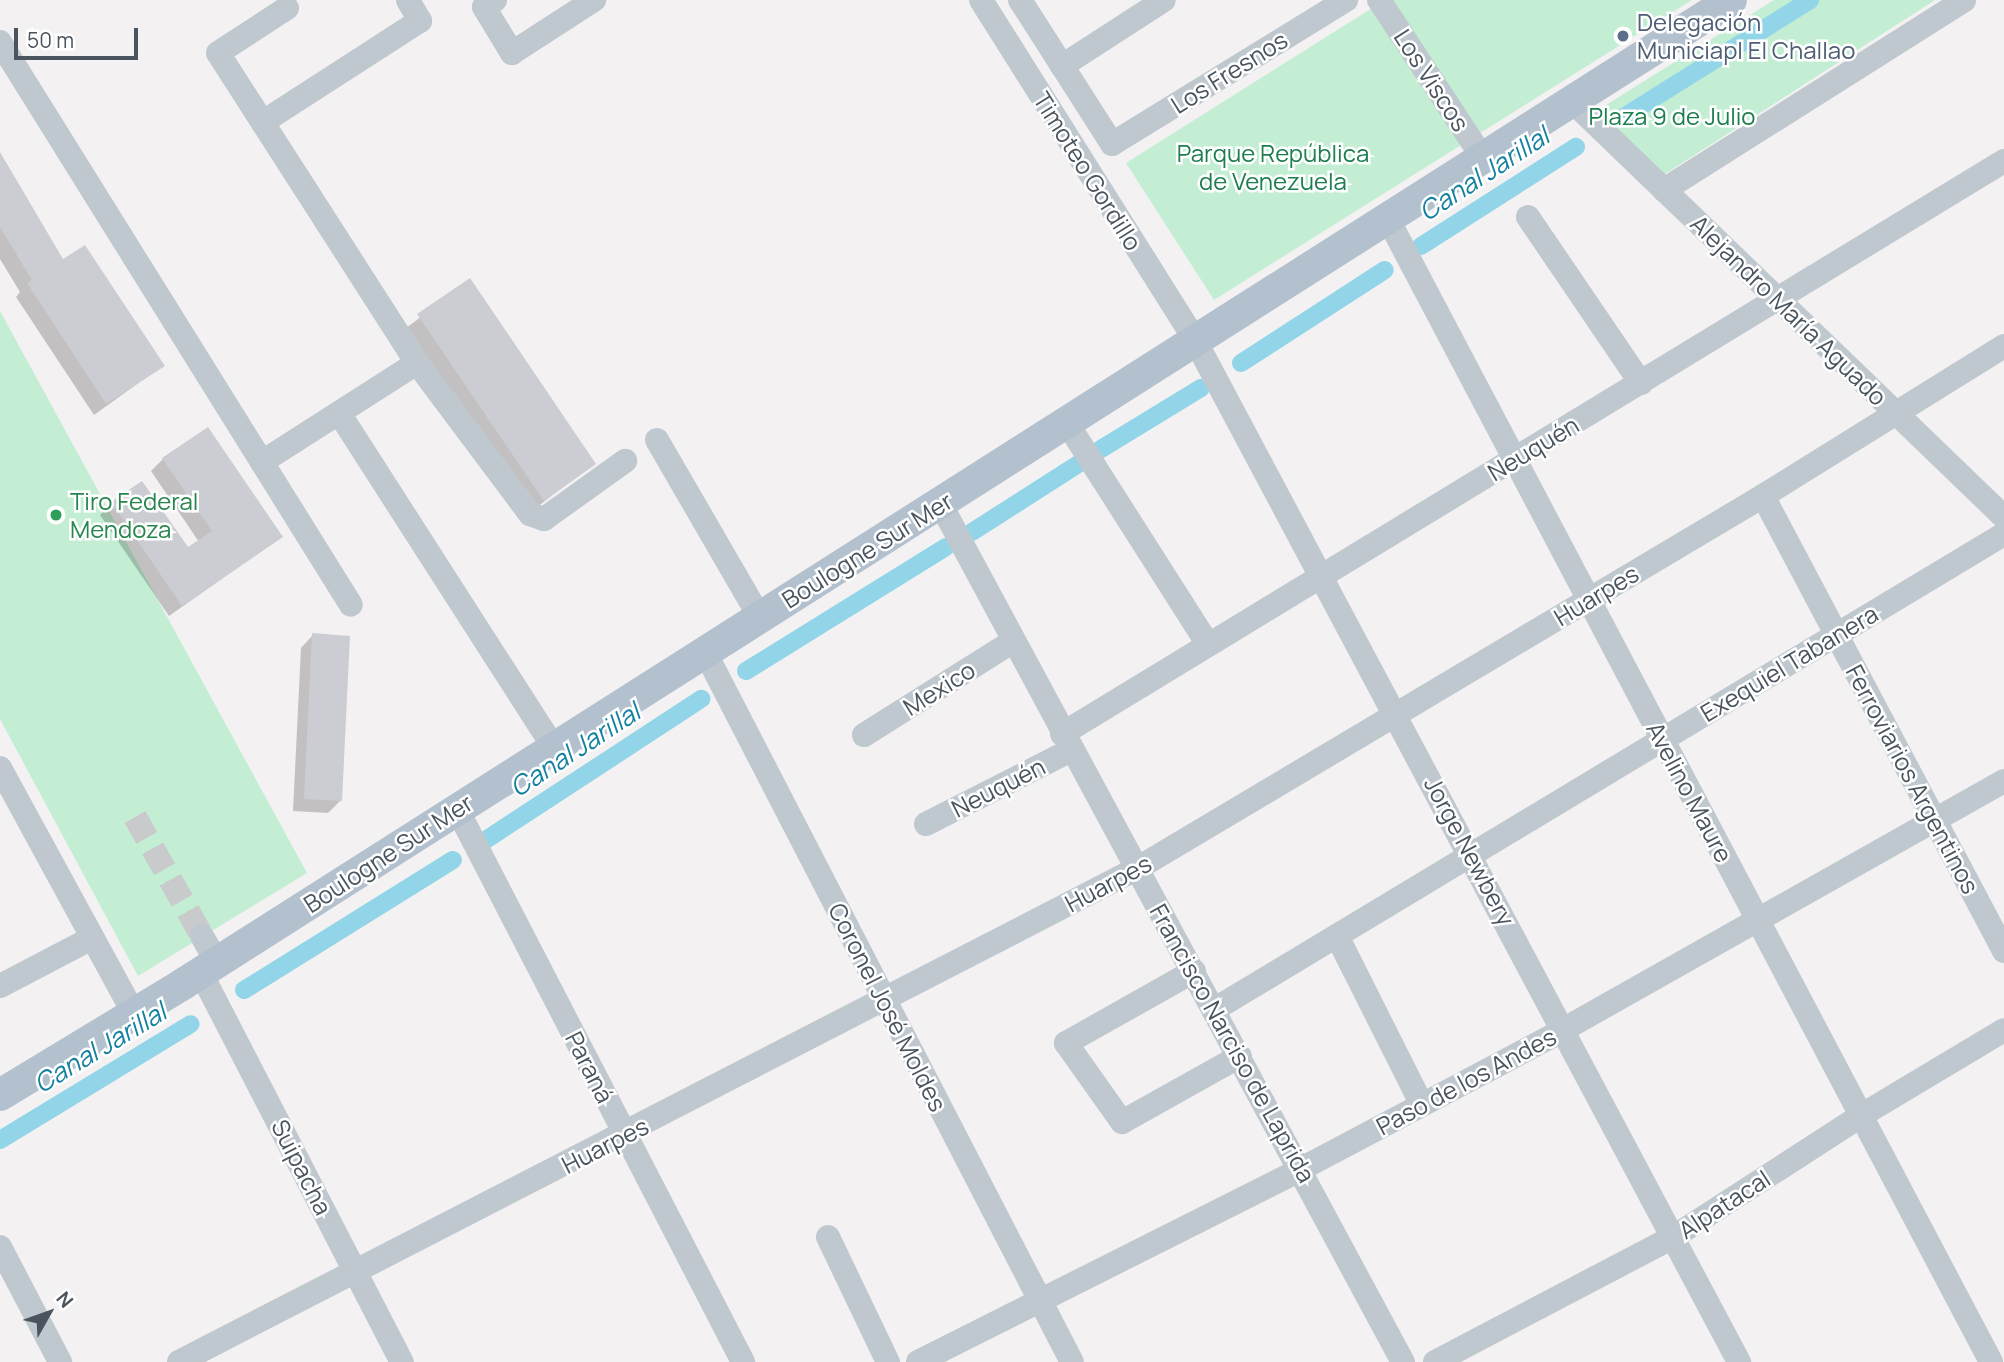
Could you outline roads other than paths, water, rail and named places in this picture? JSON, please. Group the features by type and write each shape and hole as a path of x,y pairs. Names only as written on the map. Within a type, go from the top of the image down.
{"main road":[{"name":"Boulogne Sur Mer","path":"0,1095 134,1014 207,957 555,749 1389,221 1731,0"}],"street":[{"path":"263,122 420,21 408,0"},
{"path":"495,0 484,7 512,53 594,0"},
{"name":"Timoteo Gordillo","path":"981,0 1196,342"},
{"path":"1020,0 1062,66 1164,0"},
{"name":"Los Fresnos","path":"1062,66 1112,144 1346,0"},
{"name":"Los Viscos","path":"1379,0 1484,160"},
{"path":"1664,190 1964,0"},
{"path":"287,8 219,52 417,363 530,514 544,519 625,461"},
{"path":"0,42 351,605"},
{"name":"Alejandro María Aguado","path":"1573,102 2004,517"},
{"name":"Neuquén","path":"926,824 1067,742 1208,644 1779,301 2004,161"},
{"path":"1528,217 1641,383"},
{"name":"Avelino Maure","path":"1389,221 1991,1362"},
{"name":"Jorge Newbery","path":"1196,342 1566,1028 1739,1362"},
{"name":"Huarpes","path":"178,1362 885,1001 1138,868 1763,496 2004,345"},
{"path":"261,463 417,363"},
{"path":"339,413 555,749"},
{"path":"1068,423 1208,644"},
{"path":"657,440 760,618"},
{"name":"Ferroviarios Argentinos","path":"1763,496 2004,951"},
{"name":"Francisco Narciso de Laprida","path":"940,503 1403,1362"},
{"name":"Exequiel Tabanera","path":"1215,1009 2004,534"},
{"name":"Mexico","path":"864,735 1013,642"},
{"name":"Coronel José Moldes","path":"705,652 1072,1362"},
{"path":"0,768 134,1014"},
{"name":"Paso de los Andes","path":"918,1362 1301,1169 1566,1028 2004,781"},
{"name":"Paraná","path":"457,809 743,1362"},
{"path":"1337,936 1422,1105"},
{"path":"0,986 92,938"},
{"name":"Suipacha","path":"207,957 356,1272 402,1362"},
{"path":"1194,971 1066,1043 1122,1122 1240,1056"},
{"name":"Alpatacal","path":"1435,1362 1675,1236 1862,1115 2004,1030"},
{"path":"828,1237 888,1362"},
{"path":"0,1247 60,1362"}],"waterway":[{"name":"Canal Jarillal","path":"1622,118 1810,0"},
{"name":"Canal Jarillal","path":"1421,246 1576,147"},
{"name":"Canal Jarillal","path":"1241,363 1385,270"},
{"name":"Canal Jarillal","path":"1101,449 1201,388"},
{"name":"Canal Jarillal","path":"972,532 1080,463"},
{"name":"Canal Jarillal","path":"746,671 946,547"},
{"name":"Canal Jarillal","path":"478,845 701,699"},
{"name":"Canal Jarillal","path":"244,990 453,860"},
{"name":"Canal Jarillal","path":"0,1140 191,1024"}],"tunnel":[{"path":"135,817 202,936"}],"place":[{"name":"Delegación Municiapl El Challao","path":"1623,36"},
{"name":"Tiro Federal Mendoza","path":"56,515"}],"park label":[{"name":"Plaza 9 de Julio","path":"1672,116"},
{"name":"Parque República de Venezuela","path":"1273,167"}]}
